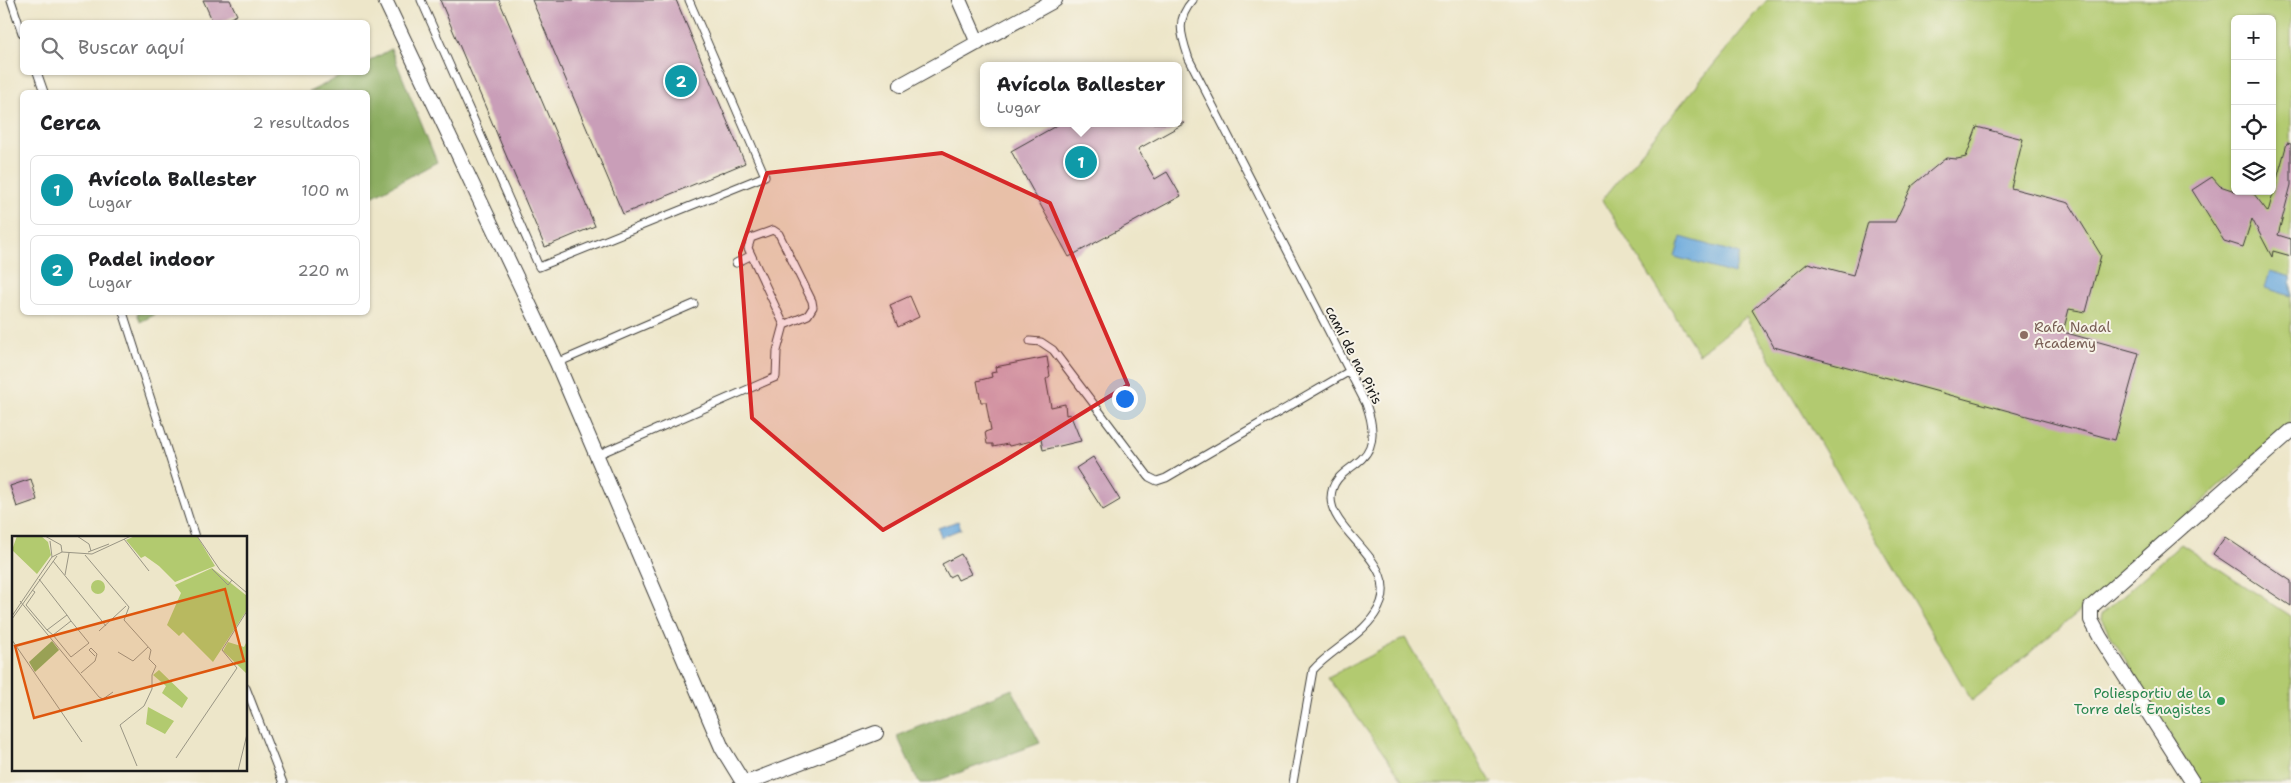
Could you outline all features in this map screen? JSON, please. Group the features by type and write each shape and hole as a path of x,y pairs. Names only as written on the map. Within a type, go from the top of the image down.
{"street":[{"path":"385,0 557,363 722,748 741,779 749,782 876,733"},
{"path":"959,0 978,43"},
{"path":"901,85 1055,0"},
{"path":"2193,783 2100,636 2091,620 2091,607 2291,431"}],"lane":[{"path":"11,0 20,27"},
{"path":"421,0 539,267 765,176 689,0"},
{"name":"camí de na Piris","path":"1193,0 1184,10 1180,32 1189,59 1366,404 1374,429 1370,448 1364,458 1342,476 1333,488 1331,497 1333,510 1376,566 1384,586 1382,603 1365,626 1313,670 1296,777 1293,783"},
{"path":"38,75 43,90"},
{"path":"597,455 776,377 777,351 784,325 750,256 748,248 751,238 773,230 779,234 812,301 813,308 808,315 784,325"},
{"path":"736,263 750,256"},
{"path":"557,363 694,304"},
{"path":"125,315 195,536"},
{"path":"1030,341 1041,342 1053,350 1149,477 1157,481 1166,478 1348,372"},
{"path":"248,693 283,783"}],"highlighted area":[{"path":"942,153 1050,203 1128,385 1001,463 883,530 752,418 740,253 767,173"}],"green space":[{"name":"Rafa Nadal Academy","path":"1767,0 2291,0 2291,423 2088,604 1972,701 1746,317 1699,354 1602,200"},
{"path":"391,49 437,162 370,198 370,90 313,90 343,75 370,75 370,61"},
{"path":"138,315 154,315 140,322"},
{"name":"Poliesportiu de la Torre dels Enagistes","path":"2181,544 2291,616 2291,783 2199,783 2101,619 2102,614"},
{"path":"1405,638 1492,783 1405,783 1328,677"},
{"path":"1012,689 1040,743 931,783 919,783 897,736"}],"water":[{"path":"1681,237 1740,254 1734,274 1675,257"},
{"path":"2270,271 2291,277 2291,296 2265,288"},
{"path":"958,521 961,529 941,537 938,528"}],"building":[{"path":"203,0 230,0 237,15 226,20 212,20"},
{"path":"440,0 499,0 595,226 545,247"},
{"path":"532,0 676,0 745,163 623,214"},
{"path":"1054,127 1178,127 1138,149 1155,179 1167,172 1181,196 1069,257 1011,151"},
{"path":"1977,127 2023,139 2011,188 2069,203 2101,255 2086,312 2069,309 2063,332 2139,353 2115,440 1774,347 1752,310 1808,263 1853,275 1868,222 1895,222 1912,186 1946,158 1957,159 1966,157"},
{"path":"2287,143 2291,144 2291,185 2278,235 2291,239 2291,256 2273,251 2272,257 2252,219 2243,247 2224,241 2192,190 2212,177 2220,186 2231,190 2231,195 2255,195 2268,212 2273,195 2276,195 2276,183"},
{"path":"910,296 919,317 898,327 890,305"},
{"path":"1047,357 1050,376 1046,379 1051,407 1065,404 1066,415 1070,414 1081,441 1043,450 1041,439 1009,446 1008,444 993,447 993,444 987,444 985,432 991,430 986,402 981,402 977,381 992,377 991,373 996,372 995,367"},
{"path":"1093,457 1120,500 1103,510 1076,468"},
{"path":"31,479 37,500 17,507 10,486"},
{"path":"2225,537 2291,581 2291,606 2213,554"},
{"path":"961,554 971,574 958,580 955,574 949,577 942,564"}],"place":[{"name":"Padel indoor","path":"681,81"},
{"name":"Avícola Ballester","path":"1081,162"},
{"name":"Rafa Nadal Academy","path":"2024,335"},
{"name":"Poliesportiu de la Torre dels Enagistes","path":"2221,701"}]}
